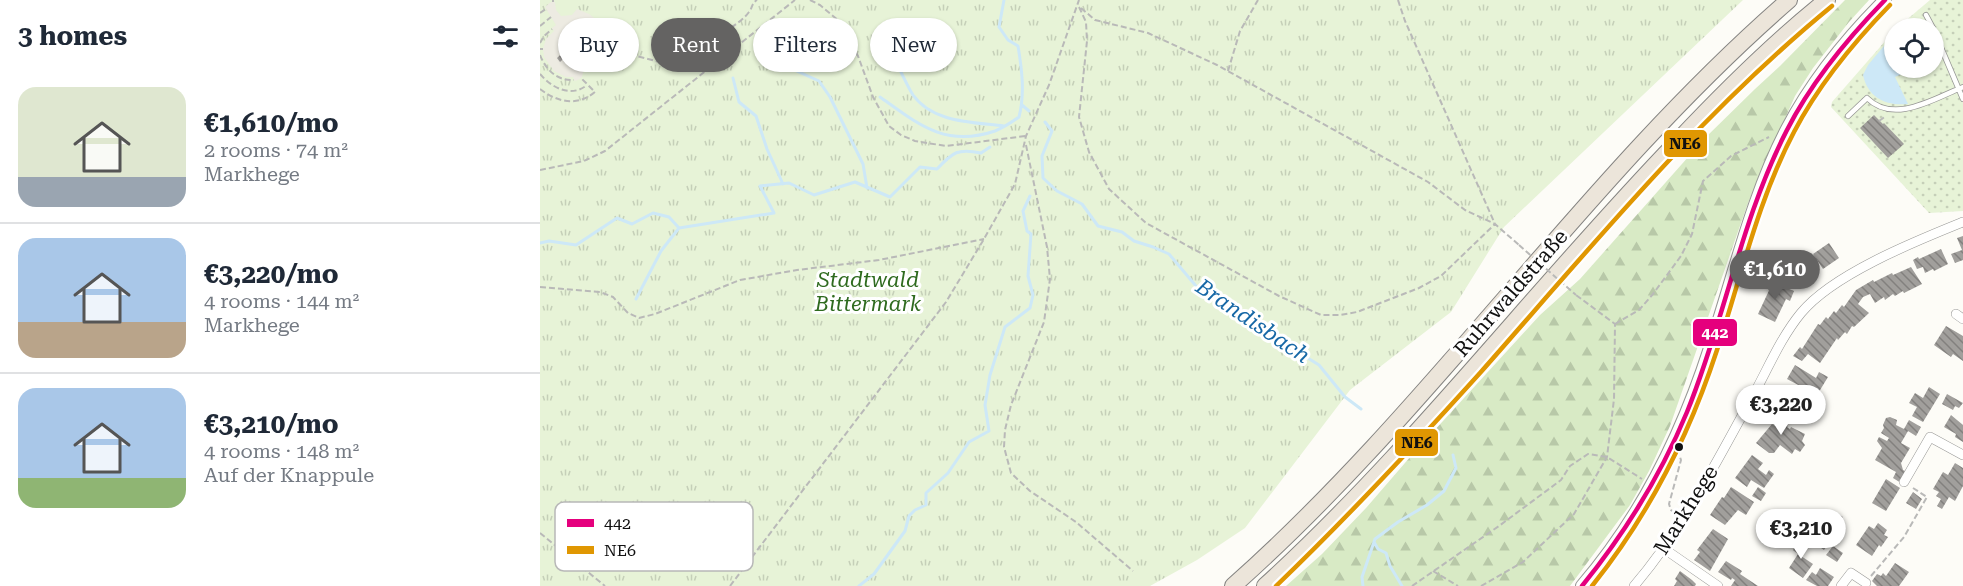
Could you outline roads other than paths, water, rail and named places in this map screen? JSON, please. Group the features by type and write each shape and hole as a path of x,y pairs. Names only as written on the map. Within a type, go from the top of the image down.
{"highway":[{"name":"Ruhrwaldstraße","path":"1233,586 1310,514 1364,458 1626,162 1691,93 1789,0"},
{"path":"1266,586 1369,484 1648,172 1770,50 1827,0"}],"street":[{"path":"1582,586 1612,548 1653,485 1674,443 1710,349 1755,209 1786,130 1812,87 1846,40 1886,0"},
{"name":"Markhege","path":"1634,586 1681,520 1714,466 1782,342 1801,313 1827,290 1847,277 1933,234 1963,222"},
{"path":"1904,482 1930,436 1963,455"},
{"path":"1663,548 1718,586"},
{"path":"1841,586 1851,573 1866,583"}],"lane":[{"path":"1944,52 1961,87 1963,99"},
{"path":"1848,116 1867,98 1881,107 1902,110 1961,87"}],"water":[{"path":"1884,46 1884,78 1895,78 1908,104 1892,104 1874,95 1865,83 1863,75 1868,65"}],"waterway":[{"path":"880,97 920,124 947,135 977,136 998,130 1019,117 1022,91 1021,64 1018,46 1008,40 999,27 1004,0"},
{"path":"799,72 819,81 830,97 863,164 867,188"},
{"path":"901,72 913,95 931,111 967,122 1004,126"},
{"path":"733,78 739,102 756,116 767,149 783,184"},
{"name":"Brandisbach","path":"1022,105 1029,111"},
{"name":"Brandisbach","path":"1045,122 1052,131 1042,156 1043,178 1057,191 1082,204 1098,226 1122,232 1134,241 1169,254 1196,286 1230,302 1282,342 1319,365 1345,397 1361,409"},
{"path":"540,243 549,241 576,245 617,218 632,224 653,213 669,217 679,228 774,213 760,186 789,183 814,195 855,182 890,197 920,167 937,169 956,153 961,151 981,153 990,147"},
{"path":"859,586 874,574 905,531 909,516 926,505 926,493 948,473 969,442 989,431 985,405 990,375 1005,327 1030,308 1033,295 1028,276 1031,234 1027,231 1023,211 1030,196"},
{"path":"636,299 661,251 679,228"},
{"name":"Brandisbach","path":"1363,586 1362,577 1375,539 1444,491 1456,468 1453,455"},
{"path":"1374,542 1378,549 1386,553 1390,566 1402,586"}],"park label":[{"name":"Stadtwald Bittermark","path":"868,292"}]}
